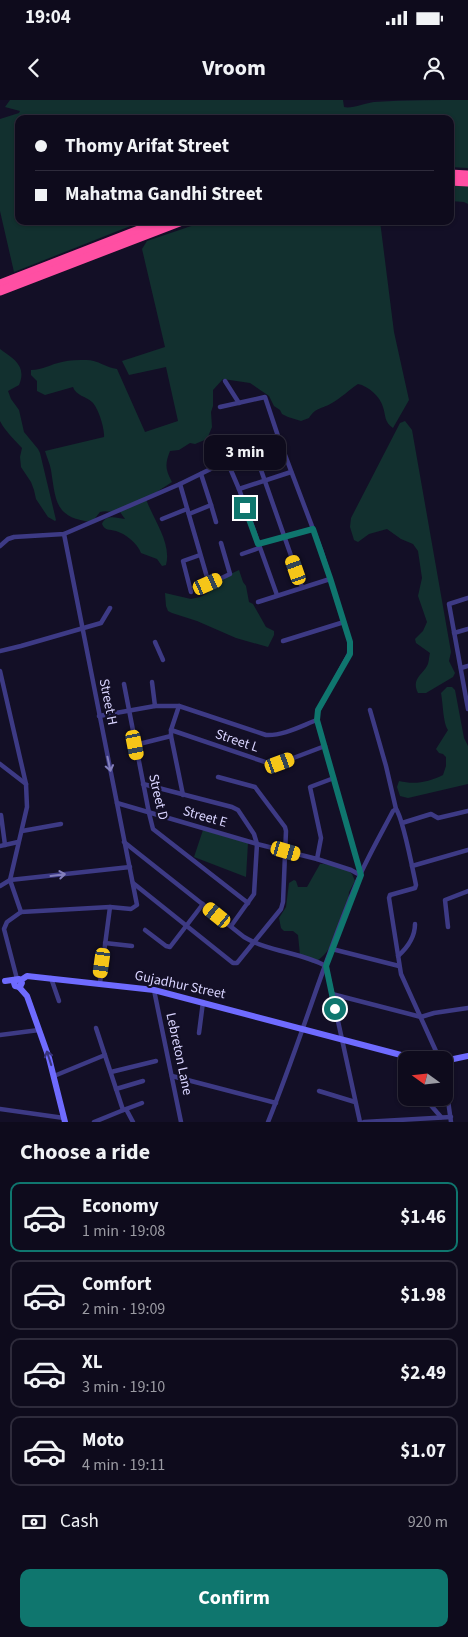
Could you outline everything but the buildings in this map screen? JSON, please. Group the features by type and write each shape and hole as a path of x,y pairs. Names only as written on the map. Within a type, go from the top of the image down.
{"highway":[{"path":"454,174 468,175"},
{"path":"454,181 468,182"},
{"path":"0,284 152,225"},
{"path":"0,291 172,225"}],"street":[{"path":"225,381 239,403"},
{"path":"220,407 265,397 313,529 344,622 350,642 350,654 318,710 317,720 361,875"},
{"path":"0,546 8,539 64,534 279,439"},
{"path":"254,450 302,587"},
{"path":"227,461 277,595"},
{"path":"239,489 292,472"},
{"path":"201,474 216,522"},
{"path":"180,484 208,584 230,574 220,543"},
{"path":"162,519 211,505"},
{"path":"242,554 259,546 313,529"},
{"name":"Street H","path":"64,534 137,905 131,909 110,908"},
{"path":"191,592 183,561 200,555"},
{"path":"258,602 330,578"},
{"path":"468,598 449,604 468,710"},
{"path":"0,651 101,623 110,608"},
{"path":"283,641 344,622"},
{"path":"454,633 468,629"},
{"path":"155,642 163,660"},
{"path":"461,668 468,666"},
{"path":"0,671 26,784 26,807 10,880 21,912"},
{"path":"152,682 155,706"},
{"name":"Street D","path":"124,684 143,784 154,829 248,903"},
{"path":"99,716 155,706 179,706 266,735 282,734 317,720"},
{"path":"179,706 171,730 171,736 183,795"},
{"path":"370,710 396,810 402,823 416,886 390,895 389,898 399,966 403,980 436,1051"},
{"name":"Street L","path":"171,730 273,764 325,746"},
{"path":"135,745 171,736"},
{"path":"0,764 26,784"},
{"path":"133,883 233,963 237,963 254,944 281,908 283,902 286,831 255,787 218,777"},
{"path":"317,860 321,838 310,787 334,778"},
{"path":"143,784 232,807 238,810 254,834 257,844 255,888 248,903 231,926"},
{"name":"Street E","path":"117,803 317,860 361,875"},
{"path":"268,1122 361,875 393,811 396,810"},
{"path":"402,823 431,814 438,818 468,811"},
{"path":"1,815 2,846 18,842"},
{"path":"22,831 61,824"},
{"path":"124,842 254,944 313,959 326,966 355,1102 362,1122 441,1117 451,1119 449,1106"},
{"path":"412,866 468,850"},
{"path":"0,886 10,880 130,866"},
{"path":"448,927 446,900 468,891"},
{"path":"145,930 168,947 203,904"},
{"path":"0,1109 64,1120 54,1076 39,1030 27,996 17,982 4,929 8,922 21,912 110,908 100,983"},
{"path":"398,956 405,950 413,936 415,924"},
{"path":"105,944 132,946"},
{"path":"332,949 399,966"},
{"name":"Gujadhur Street","path":"2,981 17,982 26,976 154,990 398,1054"},
{"path":"51,978 59,1001"},
{"name":"Lebreton Lane","path":"154,990 181,1122"},
{"path":"332,994 421,1016 468,1008"},
{"path":"199,1032 203,1002"},
{"path":"96,1028 116,1089 125,1110 133,1122"},
{"path":"0,1035 39,1030"},
{"path":"54,1076 105,1055"},
{"path":"453,1059 468,1056"},
{"path":"111,1072 156,1061"},
{"path":"172,1076 276,1103"},
{"path":"116,1089 143,1081"},
{"path":"319,1092 355,1102"},
{"path":"94,1122 142,1103"},
{"path":"431,1106 441,1117"}],"green space":[{"path":"10,100 343,100 344,107 354,107 374,102 468,100 468,168 454,167 454,115 15,115 15,225 133,225 14,272 0,211 0,119 20,111 5,107"},
{"path":"454,185 468,186 468,204 454,201"},
{"path":"194,225 381,225 394,332 409,400 393,428 387,421 376,395 366,387 358,384 335,401 317,410 309,418 301,421 282,414 274,406 269,396 250,383 223,379 213,390 212,427 207,439 195,444 190,443 179,450 170,451 166,466 172,482 146,499 161,531 166,548 166,565 162,566 157,559 141,553 134,542 120,532 106,529 103,526 104,521 109,518 125,519 120,512 100,512 92,522 71,517 64,512 56,499 51,468 45,451 104,437 101,418 97,408 90,400 76,392 73,387 45,395 37,391 37,381 31,375 31,370 65,361 95,361 117,369 145,432 178,421 166,367 129,375 122,361 165,347 142,249 147,241"},
{"path":"0,349 14,360 20,368 21,378 19,385 8,391 19,410 24,432 40,453 55,521 48,517 36,499 31,482 21,467 20,457 22,448 7,432 0,421"},
{"path":"405,421 412,430 451,652 449,661 455,673 453,677 426,693 418,693 416,688 416,681 428,665 430,653 416,643 415,639 423,631 427,622 418,596 422,578 418,551 413,544 401,539 387,529 369,534 358,542 354,540 350,527 351,518 400,423"},
{"path":"239,570 246,586 249,602 253,604 266,627 274,631 268,647 236,638 197,621 172,613 168,611 166,606 165,593 191,599 200,597 208,593 215,578 224,577"},
{"path":"447,687 452,687 455,690 464,738 468,746 468,784 408,798 400,796 397,787 399,781 422,782 443,775 446,757 436,749 448,730 444,718 441,693"},
{"path":"203,830 248,843 246,877 194,857"},
{"path":"320,864 342,867 352,874 355,881 349,892 350,906 340,931 325,954 313,963 305,960 300,955 298,935 293,931 284,931 281,928 279,918 286,907 289,883 294,880 298,887 307,887"}],"route":[{"path":"245,508 258,544 313,529 350,642 350,654 318,710 317,716 361,875 326,966 335,1009"}]}
